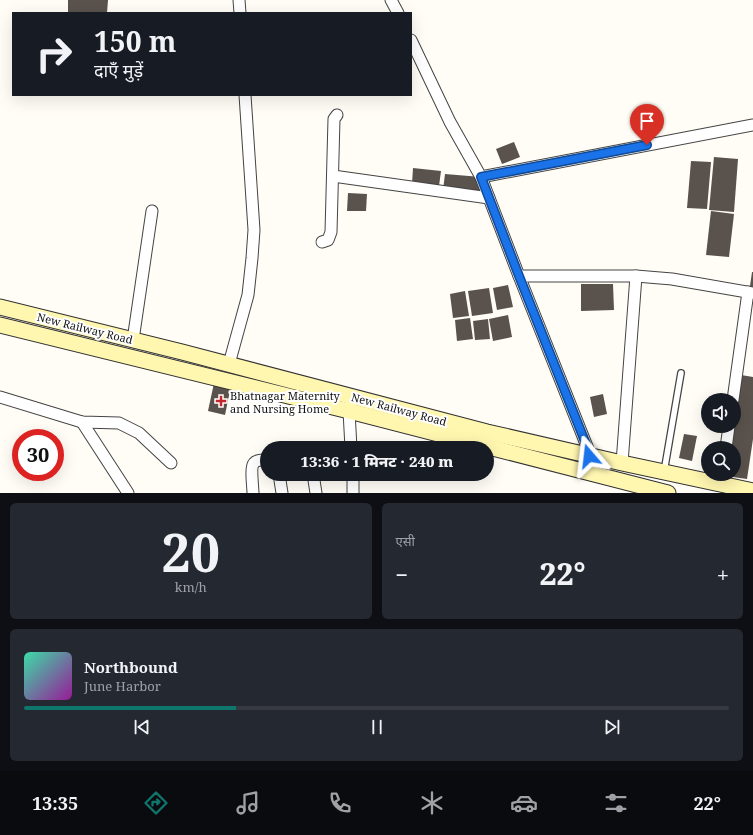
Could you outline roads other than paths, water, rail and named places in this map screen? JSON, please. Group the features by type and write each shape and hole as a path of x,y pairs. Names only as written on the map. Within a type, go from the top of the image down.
{"main road":[{"name":"New Railway Road","path":"0,306 229,364 350,404 588,472 644,490 668,493"},
{"name":"New Railway Road","path":"0,325 350,404 487,432 622,464 664,472 701,477"},
{"name":"New Railway Road","path":"726,481 753,491"}],"street":[{"path":"239,0 240,12"},
{"path":"391,0 397,12"},
{"path":"412,42 450,122 481,177 588,449 588,472"},
{"path":"229,364 248,295 254,230 245,96"},
{"path":"322,242 328,240 331,232 334,119 337,115"},
{"path":"481,177 753,125"},
{"path":"332,176 489,198"},
{"path":"133,340 152,211"},
{"path":"519,276 636,276 672,278 751,292 734,393"},
{"path":"622,464 636,276"},
{"path":"0,397 82,422 119,423 139,432 171,463"},
{"path":"350,404 351,441"},
{"path":"82,422 128,493"},
{"path":"253,493 252,467 254,462 260,460"},
{"path":"280,481 282,493"},
{"path":"314,481 316,493"},
{"path":"353,481 353,493"}],"lane":[{"path":"664,472 681,374"}],"place":[{"name":"Bhatnagar Maternity and Nursing Home","path":"221,401"}]}
